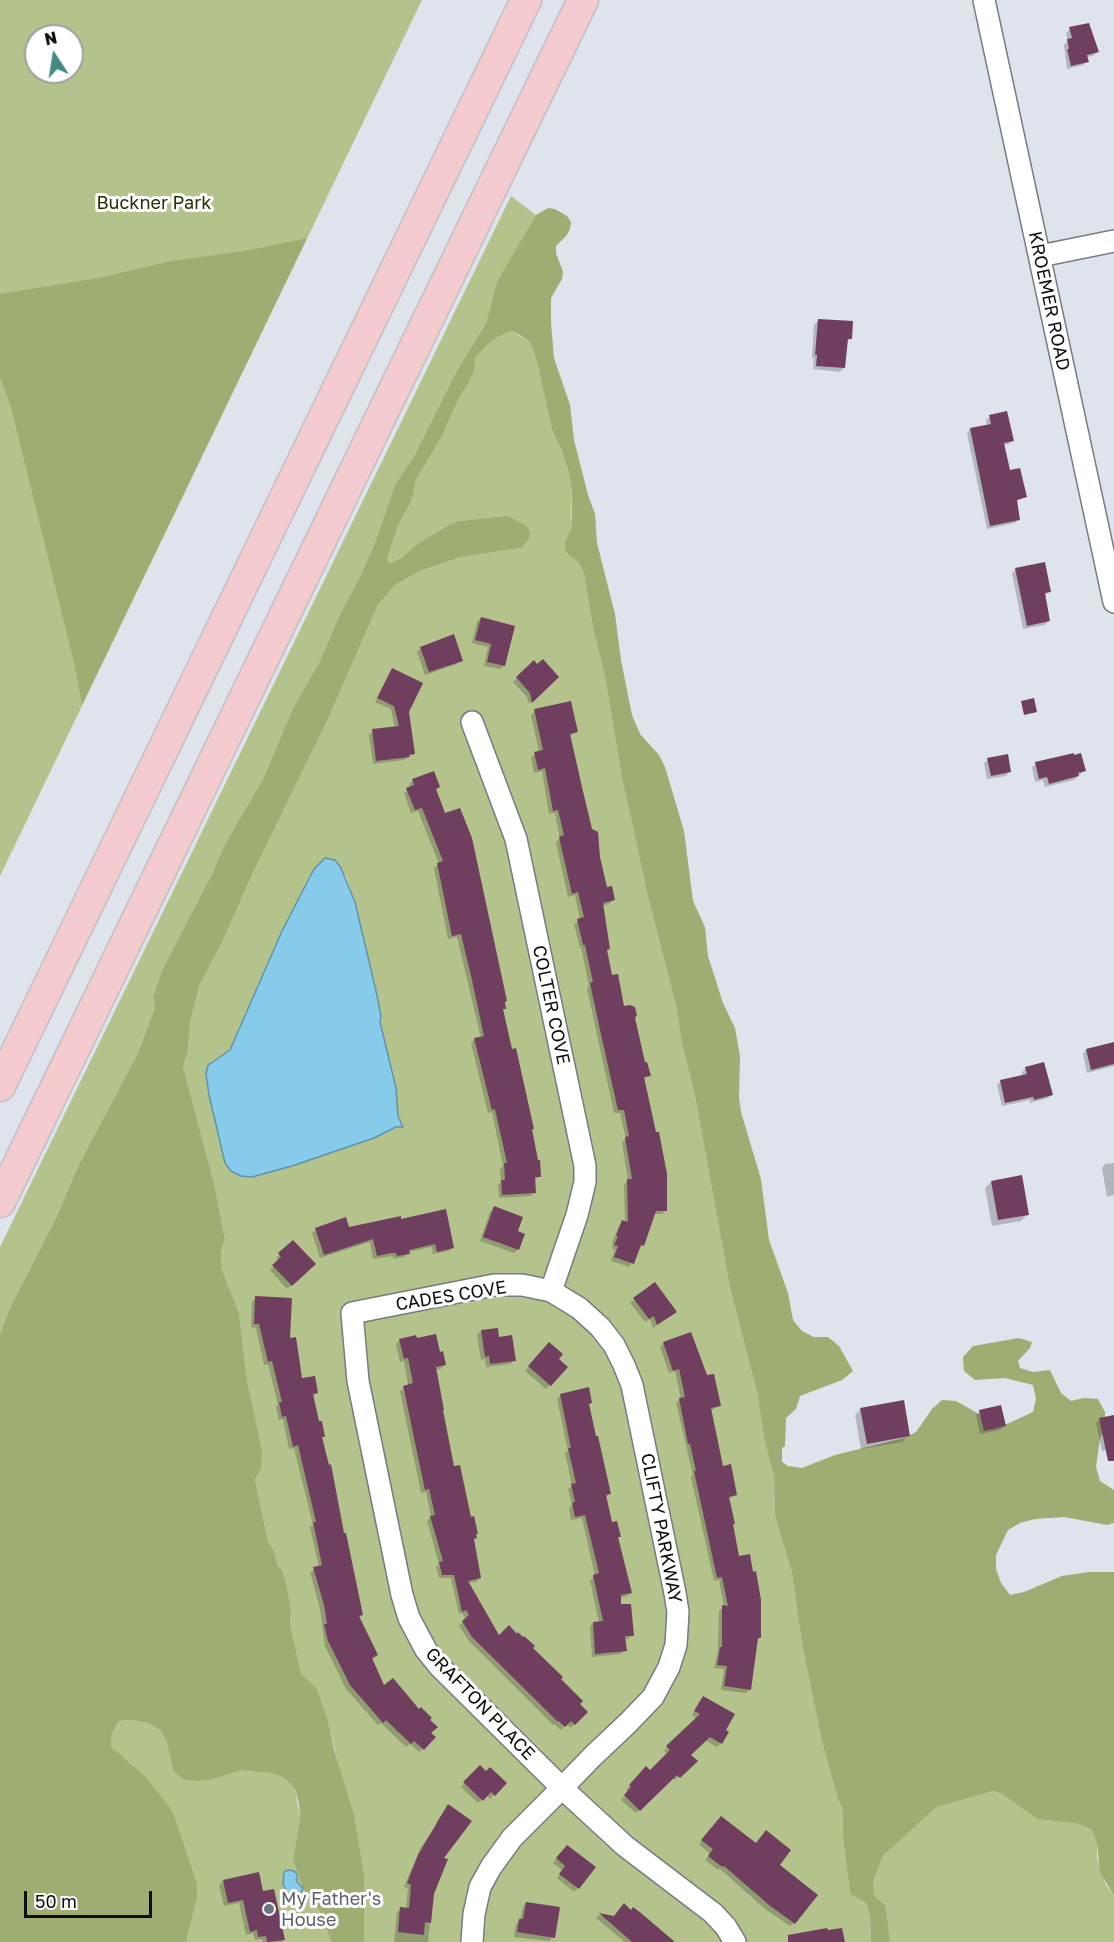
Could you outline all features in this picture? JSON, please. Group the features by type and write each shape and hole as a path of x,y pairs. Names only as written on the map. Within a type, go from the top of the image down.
{"highway":[{"path":"0,1086 526,0"},
{"path":"0,1202 583,0"}],"street":[{"name":"KROEMER ROAD","path":"984,0 1114,602"},
{"path":"1040,256 1114,240"},
{"name":"COLTER COVE","path":"472,722 516,839 585,1166 585,1182 577,1215 550,1291"},
{"name":"CADES COVE","path":"352,1313 494,1285 522,1285 550,1291"},
{"name":"CLIFTY PARKWAY","path":"472,1942 474,1914 480,1887 491,1867 512,1838 653,1696 669,1666 676,1645 678,1612 674,1586 632,1385 614,1345 600,1327 579,1308 550,1291"},
{"name":"GRAFTON PLACE","path":"352,1313 358,1381 402,1595 409,1618 426,1650 439,1666 562,1788 625,1846 712,1914 726,1927 735,1942"}],"green space":[{"name":"Buckner Park","path":"0,0 422,0 0,876"},
{"path":"511,196 536,215 497,282 486,323 456,372 414,456 395,485 374,545 320,661 293,708 263,779 225,844 162,970 153,997 155,1007 138,1053 79,1164 57,1216 9,1310 0,1334 0,1247"},
{"path":"548,208 567,216 571,222 566,236 556,246 556,253 563,272 562,279 551,298 554,358 570,405 574,440 595,514 597,543 615,614 632,715 640,734 659,755 665,767 684,831 693,901 705,927 708,956 723,1003 735,1028 740,1056 741,1112 761,1179 769,1240 788,1293 793,1320 802,1331 814,1337 828,1337 839,1346 853,1371 842,1380 800,1396 796,1409 786,1418 782,1462 788,1466 802,1468 835,1455 904,1438 916,1432 932,1409 942,1400 956,1401 993,1422 1007,1424 1033,1412 1036,1399 1033,1385 1005,1378 975,1380 964,1371 963,1357 973,1346 1019,1338 1032,1342 1030,1348 1018,1361 1020,1368 1033,1372 1050,1370 1061,1393 1071,1401 1084,1398 1098,1399 1105,1412 1105,1426 1100,1439 1096,1467 1100,1481 1114,1490 1114,1523 1107,1525 1064,1517 1035,1519 1020,1523 1008,1530 996,1555 996,1569 1001,1583 1010,1595 1024,1592 1062,1576 1089,1572 1114,1572 1114,1896 1100,1872 1097,1844 1092,1830 1079,1824 1037,1819 1002,1794 994,1791 936,1807 883,1856 873,1882 875,1896 886,1906 890,1942 871,1942 870,1915 866,1903 850,1894 843,1837 843,1810 838,1800 822,1742 802,1644 792,1573 775,1516 774,1477 765,1443 757,1392 730,1288 676,1006 648,897 621,773 584,573 578,562 565,551 565,543 571,529 572,513 572,491 568,470 552,430 537,362 530,342 511,331 497,337 476,357 474,371 468,384 442,436 416,480 412,500 398,526 387,559 389,563 401,558 417,544 459,521 508,516 526,526 530,532 529,539 521,548 461,557 420,571 395,585 378,605 328,719 252,875 221,945 200,984 190,1023 188,1052 183,1067 215,1187 225,1239 221,1253 221,1267 239,1313 247,1381 262,1451 261,1469 255,1480 268,1541 286,1582 291,1609 290,1623 301,1674 317,1689 328,1720 334,1749 354,1815 364,1875 364,1942 331,1942 319,1910 302,1887 293,1860 300,1817 299,1804 295,1789 284,1778 271,1773 242,1770 214,1779 185,1780 173,1771 167,1743 160,1730 148,1723 133,1720 119,1721 112,1733 111,1747 143,1774 169,1806 175,1818 197,1884 197,1899 186,1942 0,1942 0,1334 9,1310 57,1216 79,1164 138,1053 155,1007 153,997 162,970 225,844 263,779 293,708 320,661 339,616 359,579 374,545 395,485 414,456 456,372 486,323 497,282 536,215"},
{"path":"307,238 82,705 75,667 11,407 0,377 0,294 99,278 171,261 245,251"},
{"path":"511,331 530,342 537,362 552,430 568,470 572,491 570,556 578,562 584,573 621,773 648,897 676,1006 730,1288 757,1392 765,1443 774,1477 775,1516 792,1573 802,1644 822,1742 838,1800 843,1810 843,1837 850,1894 866,1903 870,1915 871,1942 364,1942 364,1875 328,1720 317,1690 301,1675 290,1623 291,1609 286,1582 268,1541 255,1480 261,1469 239,1313 221,1267 221,1254 225,1239 215,1187 183,1068 188,1052 190,1023 200,984 221,945 252,875 328,719 378,605 395,585 420,571 461,557 520,548 466,520 452,523 417,544 401,558 388,563 387,559 398,526 412,500 416,480 442,436 468,384 474,371 476,357 497,337","holes":["325,858 346,876 355,902 376,991 380,1022 396,1088 398,1116 403,1125 374,1138 292,1166 252,1177 241,1176 231,1171 225,1163 209,1095 206,1074 208,1065 230,1050 282,931 314,869"]},
{"path":"133,1720 148,1723 160,1730 167,1743 173,1771 214,1779 242,1770 257,1770 284,1778 295,1789 300,1817 293,1860 302,1887 319,1910 331,1942 186,1942 197,1899 175,1818 132,1764 111,1747 112,1733 119,1721"},
{"path":"994,1791 1002,1794 1037,1819 1080,1824 1092,1830 1097,1844 1097,1858 1106,1885 1114,1896 1114,1942 890,1942 886,1906 875,1896 873,1882 883,1856 935,1807"}],"water":[{"path":"325,858 335,860 341,868 355,902 396,1088 398,1116 403,1127 396,1127 374,1138 292,1166 252,1177 241,1176 231,1171 225,1163 209,1095 206,1074 208,1065 230,1050 282,931 314,869"},
{"path":"288,1870 297,1874 297,1882 303,1888 300,1895 289,1896 283,1884 284,1872"}],"building":[{"path":"1089,23 1099,52 1087,55 1089,62 1071,66 1067,49 1069,49 1067,39 1072,38 1069,27"},
{"path":"818,319 853,321 852,339 848,339 845,368 816,366"},
{"path":"1007,411 1014,441 1004,443 1010,470 1020,468 1027,497 1017,500 1020,520 990,526 970,428 991,424 989,415"},
{"path":"1045,562 1051,592 1045,593 1050,621 1027,626 1015,568"},
{"path":"481,617 515,626 505,666 487,662 491,644 475,640"},
{"path":"454,634 463,661 429,672 420,647"},
{"path":"543,659 559,677 532,703 530,693 516,677 534,660 537,664"},
{"path":"392,668 423,683 409,712 415,754 409,755 410,757 376,761 372,729 399,726 394,706 377,698"},
{"path":"1034,698 1037,712 1024,715 1021,701"},
{"path":"571,701 578,732 570,734 592,829 598,832 600,857 607,887 612,886 615,900 603,903 610,949 607,950 612,975 618,974 624,1006 635,1007 637,1015 635,1018 645,1062 647,1062 651,1076 644,1077 656,1132 659,1132 667,1174 667,1211 656,1211 644,1246 641,1245 634,1264 614,1257 618,1246 614,1245 622,1220 628,1222 627,1179 632,1179 625,1137 629,1136 624,1110 618,1110 600,1030 590,983 593,982 577,919 584,917 578,892 572,894 559,837 564,835 558,810 553,811 545,768 538,770 534,752 543,750 534,709"},
{"path":"1074,753 1074,755 1081,753 1086,771 1078,773 1079,776 1049,784 1047,777 1039,779 1035,762"},
{"path":"1008,754 1011,772 991,776 987,758"},
{"path":"434,771 440,787 436,789 445,813 460,808 472,838 507,1001 505,1002 506,1009 503,1009 512,1049 516,1048 534,1129 532,1129 538,1160 540,1160 541,1177 535,1177 536,1193 502,1195 501,1180 505,1180 504,1163 507,1163 495,1109 492,1110 474,1038 484,1036 472,980 461,934 452,936 437,863 443,861 422,808 415,810 406,788 414,785 412,779"},
{"path":"1114,1042 1114,1064 1091,1070 1086,1049"},
{"path":"1044,1062 1053,1095 1034,1100 1033,1097 1005,1103 1000,1080 1027,1074 1025,1067"},
{"path":"1022,1175 1029,1215 998,1220 991,1181"},
{"path":"494,1206 523,1217 518,1231 525,1234 519,1250 483,1237"},
{"path":"446,1209 454,1248 437,1252 435,1244 409,1250 410,1254 397,1256 396,1253 391,1253 377,1256 373,1239 324,1255 315,1228 346,1217 349,1227"},
{"path":"293,1240 316,1264 292,1286 272,1265 281,1257 278,1253"},
{"path":"655,1282 677,1312 657,1325 654,1316 649,1319 633,1298"},
{"path":"255,1296 292,1298 290,1338 296,1337 302,1378 315,1376 318,1393 313,1394 319,1421 322,1421 325,1437 322,1437 329,1465 331,1464 363,1615 359,1616 378,1655 372,1658 384,1685 393,1678 419,1709 421,1707 438,1727 431,1733 436,1737 424,1750 414,1741 411,1744 386,1720 383,1723 350,1685 328,1641 324,1624 327,1624 324,1605 313,1567 322,1565 313,1522 316,1522 298,1445 293,1447 286,1416 282,1417 279,1402 282,1402 272,1361 268,1362 259,1324 254,1324"},
{"path":"498,1328 499,1337 512,1335 516,1361 490,1364 489,1356 485,1357 481,1330"},
{"path":"691,1332 707,1375 714,1374 721,1406 711,1408 723,1466 731,1464 737,1495 729,1497 739,1556 750,1554 753,1572 756,1571 761,1600 761,1638 758,1638 751,1690 724,1686 727,1666 717,1665 720,1647 722,1647 722,1605 728,1606 722,1577 717,1578 694,1471 696,1471 690,1444 688,1444 679,1398 685,1397 679,1369 673,1371 663,1342"},
{"path":"436,1334 446,1365 436,1367 454,1466 460,1465 471,1517 474,1516 478,1534 474,1539 481,1578 468,1581 499,1635 509,1625 517,1634 518,1632 524,1636 583,1701 580,1704 588,1712 575,1725 571,1721 565,1727 558,1722 472,1637 462,1621 469,1615 466,1610 462,1612 454,1575 442,1575 439,1562 443,1561 430,1516 435,1515 429,1489 425,1490 403,1386 413,1383 408,1358 404,1359 399,1339"},
{"path":"549,1342 563,1354 559,1359 568,1367 551,1386 528,1366"},
{"path":"589,1387 592,1403 589,1404 611,1494 606,1495 612,1522 617,1521 621,1537 618,1537 632,1593 621,1595 621,1604 631,1604 634,1636 625,1636 627,1651 595,1654 593,1622 603,1621 593,1575 599,1573 585,1515 575,1517 572,1503 575,1502 571,1484 576,1483 560,1394"},
{"path":"904,1400 910,1436 867,1444 860,1408"},
{"path":"1001,1405 1006,1426 984,1431 979,1410"},
{"path":"1114,1415 1114,1461 1108,1461 1099,1418"},
{"path":"703,1696 735,1714 726,1730 729,1732 722,1744 710,1737 691,1755 698,1761 680,1778 677,1775 640,1811 624,1795 631,1787 629,1785 646,1766 650,1770 670,1750 666,1746 700,1714 694,1711"},
{"path":"480,1765 486,1771 490,1767 507,1783 495,1796 491,1792 483,1801 463,1782"},
{"path":"448,1804 472,1821 444,1858 448,1859 434,1894 431,1923 425,1922 424,1935 398,1932 400,1907 409,1908 411,1885 407,1883 418,1855"},
{"path":"721,1816 756,1843 766,1830 791,1850 780,1865 818,1895 795,1924 724,1866 722,1867 708,1856 713,1849 701,1840"},
{"path":"567,1845 596,1867 579,1889 559,1874 565,1866 556,1858"},
{"name":"My Father's House","path":"259,1872 263,1891 274,1889 285,1940 267,1942 266,1936 258,1937 257,1930 250,1932 243,1900 228,1903 223,1880"},
{"path":"526,1902 560,1907 555,1938 517,1932 519,1919 523,1919"},
{"path":"624,1903 631,1910 633,1907 641,1913 675,1942 632,1942 599,1913 614,1916"},
{"path":"827,1928 828,1930 842,1928 845,1942 788,1942 788,1935"}],"place":[{"name":"My Father's House","path":"269,1909"}]}
